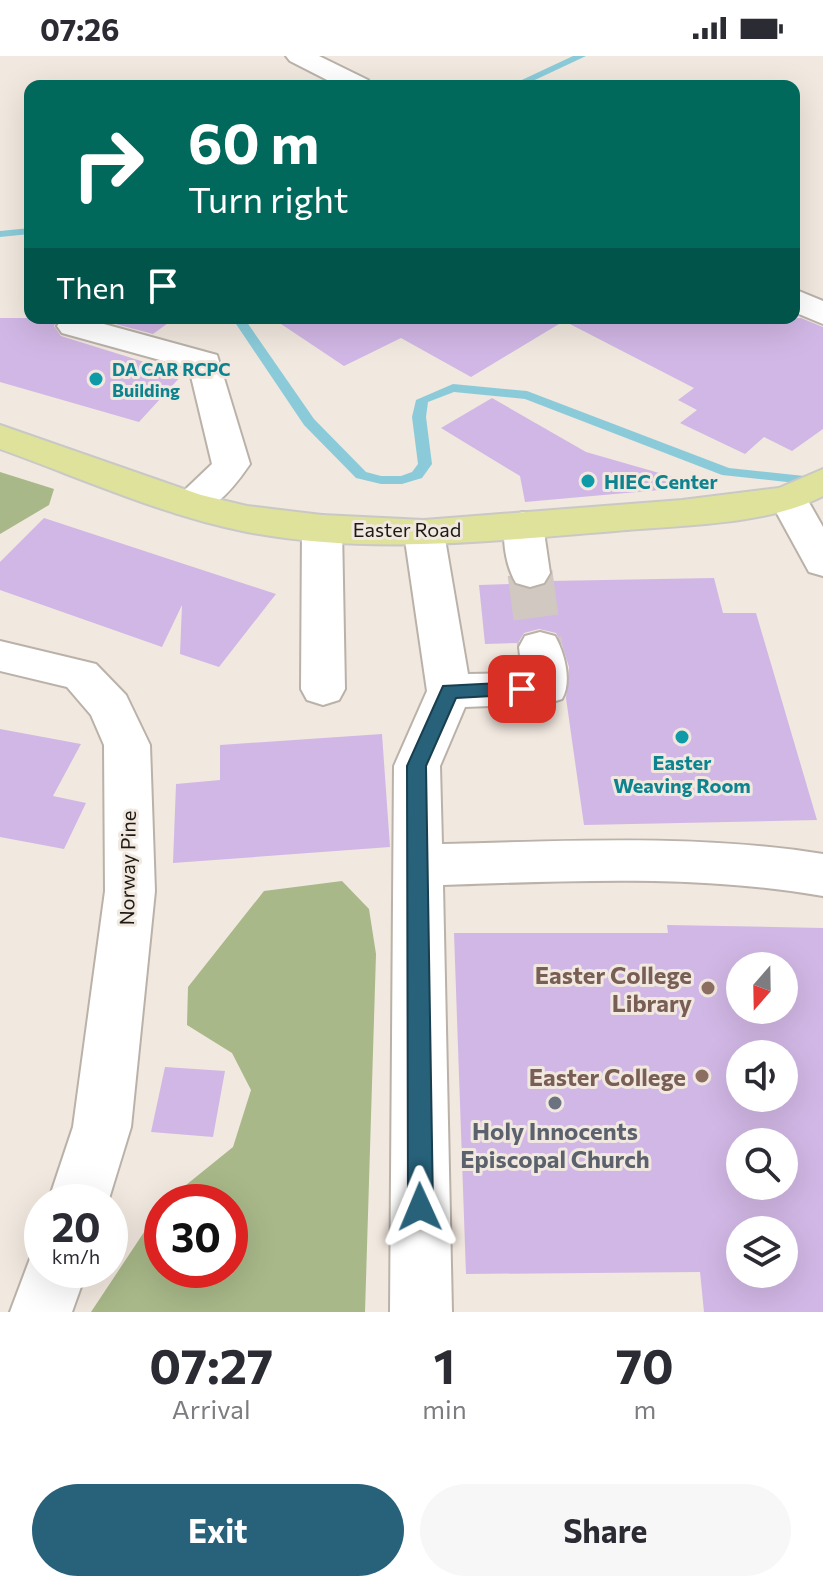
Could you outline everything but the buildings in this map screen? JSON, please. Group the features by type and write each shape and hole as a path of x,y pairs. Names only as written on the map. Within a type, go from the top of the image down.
{"main road":[{"name":"Easter Road","path":"0,436 189,504 247,519 322,528 424,533 682,513 806,490"}],"street":[{"path":"299,56 347,80"},
{"path":"800,302 823,314"},
{"path":"74,326 205,362 231,464 223,476 189,504"},
{"path":"806,490 823,562"},
{"path":"523,525 530,573"},
{"path":"322,528 323,689"},
{"path":"421,1312 417,766 449,691 424,533"},
{"path":"449,691 546,688 540,647"},
{"name":"Norway Pine","path":"0,656 81,675 110,707 127,745 130,891 102,1127 84,1184"},
{"path":"418,876 670,862 773,865 823,875"},
{"path":"41,1312 50,1288"}],"green space":[{"path":"0,472 54,489 49,505 0,534"},
{"path":"342,881 369,909 376,954 365,1312 91,1312 107,1288 128,1288 128,1256 144,1232 144,1288 248,1288 248,1184 187,1184 233,1147 251,1090 232,1053 187,1025 188,987 264,891"}],"waterway":[{"path":"527,80 581,56"},
{"path":"0,234 24,232"},
{"path":"242,324 309,422 361,475 381,480 402,480 417,475 425,464 419,417 422,400 453,388 527,395 727,472 823,482"}],"tunnel":[{"path":"530,573 540,647"}],"place":[{"name":"DA CAR RCPC Building","path":"96,379"},
{"name":"HIEC Center","path":"588,481"},
{"name":"Easter Weaving Room","path":"682,737"},
{"name":"Easter College Library","path":"708,988"},
{"name":"Easter College","path":"702,1076"},
{"name":"Holy Innocents Episcopal Church","path":"555,1103"}],"route":[{"path":"420,1207 417,766 449,691 522,689"}]}
